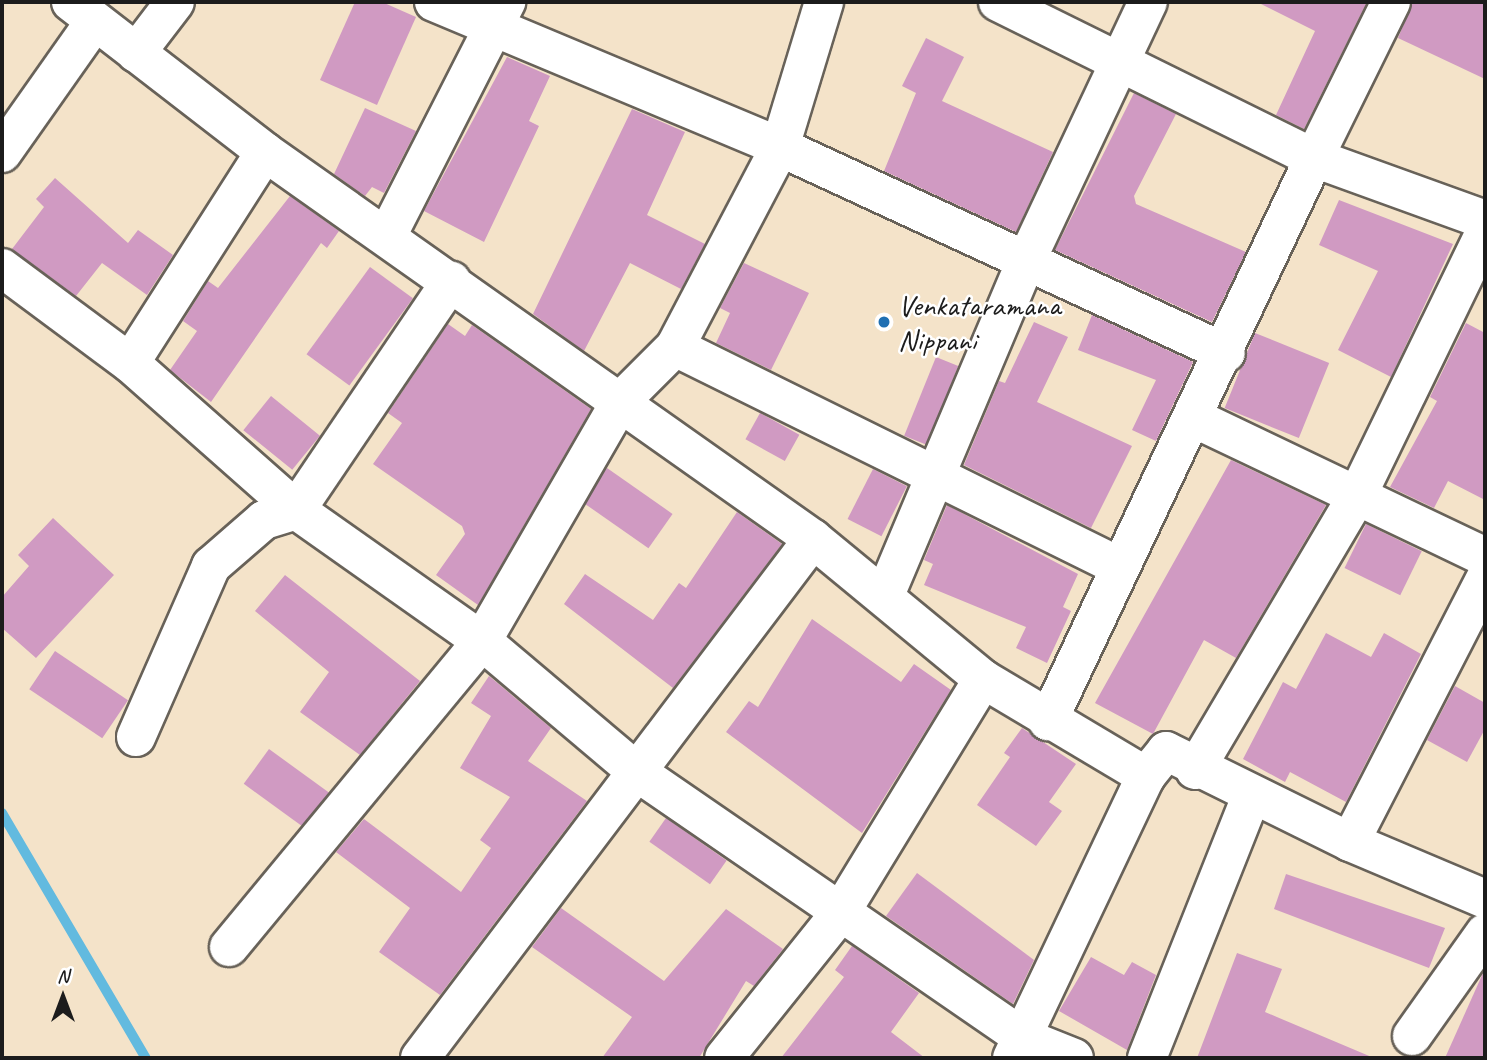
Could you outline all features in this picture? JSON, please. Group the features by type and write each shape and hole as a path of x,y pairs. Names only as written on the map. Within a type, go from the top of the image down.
{"street":[{"path":"136,53 175,2"},
{"path":"434,2 500,14 1226,353"},
{"path":"229,947 482,641 620,402 675,347 780,147 824,2"},
{"path":"998,2 1314,158 1485,220"},
{"path":"885,595 938,478 1027,259 1148,2"},
{"path":"1048,721 1119,566 1196,419 1314,158 1391,2"},
{"path":"2,153 83,11 265,152 813,539 885,595 983,679 1048,721 1146,776"},
{"path":"387,236 500,14"},
{"path":"130,363 265,152"},
{"path":"1195,770 1357,494 1485,233"},
{"path":"2,268 130,363 296,510 482,641 637,772 841,912 1017,1048 1074,1058"},
{"path":"136,737 211,566 264,520 296,510 451,281"},
{"path":"675,347 1119,566"},
{"path":"1196,419 1485,557"},
{"path":"420,1058 813,539"},
{"path":"1350,842 1485,579"},
{"path":"724,1058 841,912 983,679"},
{"path":"1017,1048 1146,776 1166,751 1195,770 1350,842 1485,899"},
{"path":"1147,1058 1251,796"},
{"path":"1412,1036 1485,933"}],"building":[{"path":"355,2 382,2 416,17 377,105 320,80"},
{"path":"1257,2 1367,2 1304,129 1276,115 1315,31"},
{"path":"1413,2 1485,2 1485,79 1398,38"},
{"path":"926,38 964,57 942,101 1053,152 1016,232 884,171 916,93 902,86"},
{"path":"507,57 550,76 529,121 539,126 484,242 424,211"},
{"path":"1134,93 1176,114 1134,196 1136,204 1246,252 1212,322 1055,250"},
{"path":"365,108 416,131 384,193 372,187 365,196 334,174"},
{"path":"632,109 685,132 647,215 705,244 681,289 630,263 584,351 533,314"},
{"path":"55,178 128,243 138,230 173,255 147,295 102,263 76,296 12,249 44,207 36,199"},
{"path":"290,196 339,231 327,248 321,243 211,402 170,370 197,331 183,321 208,281 218,288"},
{"path":"1339,200 1453,244 1391,377 1338,350 1378,271 1319,245"},
{"path":"744,263 809,293 771,370 716,343 730,313 720,308"},
{"path":"370,267 413,298 349,386 307,354"},
{"path":"1092,315 1193,362 1156,441 1132,430 1156,380 1078,350"},
{"path":"1034,322 1068,337 1037,402 1132,446 1091,528 964,465 999,381 1005,383"},
{"path":"1466,323 1485,333 1485,500 1448,481 1434,508 1390,487 1437,401 1430,397"},
{"path":"448,324 465,336 472,325 591,409 478,605 436,575 465,534 462,526 373,464 402,423 388,413"},
{"path":"1255,333 1329,363 1299,438 1225,408"},
{"path":"936,357 958,366 926,445 904,436"},
{"path":"271,396 320,436 292,470 243,430"},
{"path":"760,413 799,435 785,461 745,439"},
{"path":"1231,460 1326,505 1236,658 1204,640 1153,734 1095,703"},
{"path":"607,468 673,514 648,548 583,502"},
{"path":"873,469 907,486 881,536 848,519"},
{"path":"947,505 1078,574 1063,607 1071,611 1047,663 1016,648 1026,627 924,585 933,564 924,560"},
{"path":"737,512 782,544 673,688 564,604 585,574 653,620 679,583 686,588"},
{"path":"53,518 114,575 36,658 2,628 2,597 29,566 18,555"},
{"path":"1366,524 1422,551 1400,595 1345,568"},
{"path":"285,575 420,681 360,755 300,712 329,672 255,611"},
{"path":"812,619 901,682 914,664 951,690 862,833 726,732 749,701 758,707"},
{"path":"1326,633 1371,657 1384,633 1421,654 1346,802 1290,772 1285,782 1243,759 1283,682 1296,689"},
{"path":"55,651 128,700 102,738 29,689"},
{"path":"489,676 551,728 528,761 587,801 440,995 379,952 410,908 336,852 364,819 461,892 491,848 480,840 510,797 460,768 491,716 471,703"},
{"path":"1455,686 1485,703 1485,729 1467,762 1427,740"},
{"path":"1022,728 1076,764 1049,802 1062,811 1036,846 977,805 1010,757 1004,753"},
{"path":"269,749 329,792 304,827 244,784"},
{"path":"666,818 727,860 710,884 649,842"},
{"path":"917,873 1034,960 1013,1004 886,916"},
{"path":"1286,874 1445,928 1429,968 1274,909"},
{"path":"561,908 664,981 726,909 783,949 754,986 746,981 699,1058 602,1058 632,1017 532,947"},
{"path":"852,946 919,993 891,1032 925,1058 781,1058 844,977 835,970"},
{"path":"1237,953 1282,969 1265,1012 1374,1058 1197,1058"},
{"path":"1091,957 1124,975 1132,962 1156,975 1127,1050 1059,1011"},
{"path":"1485,970 1485,1058 1445,1058 1483,973"}],"waterway":[{"path":"2,813 146,1058"}],"place":[{"name":"Venkataramana Nippani","path":"884,322"}]}
